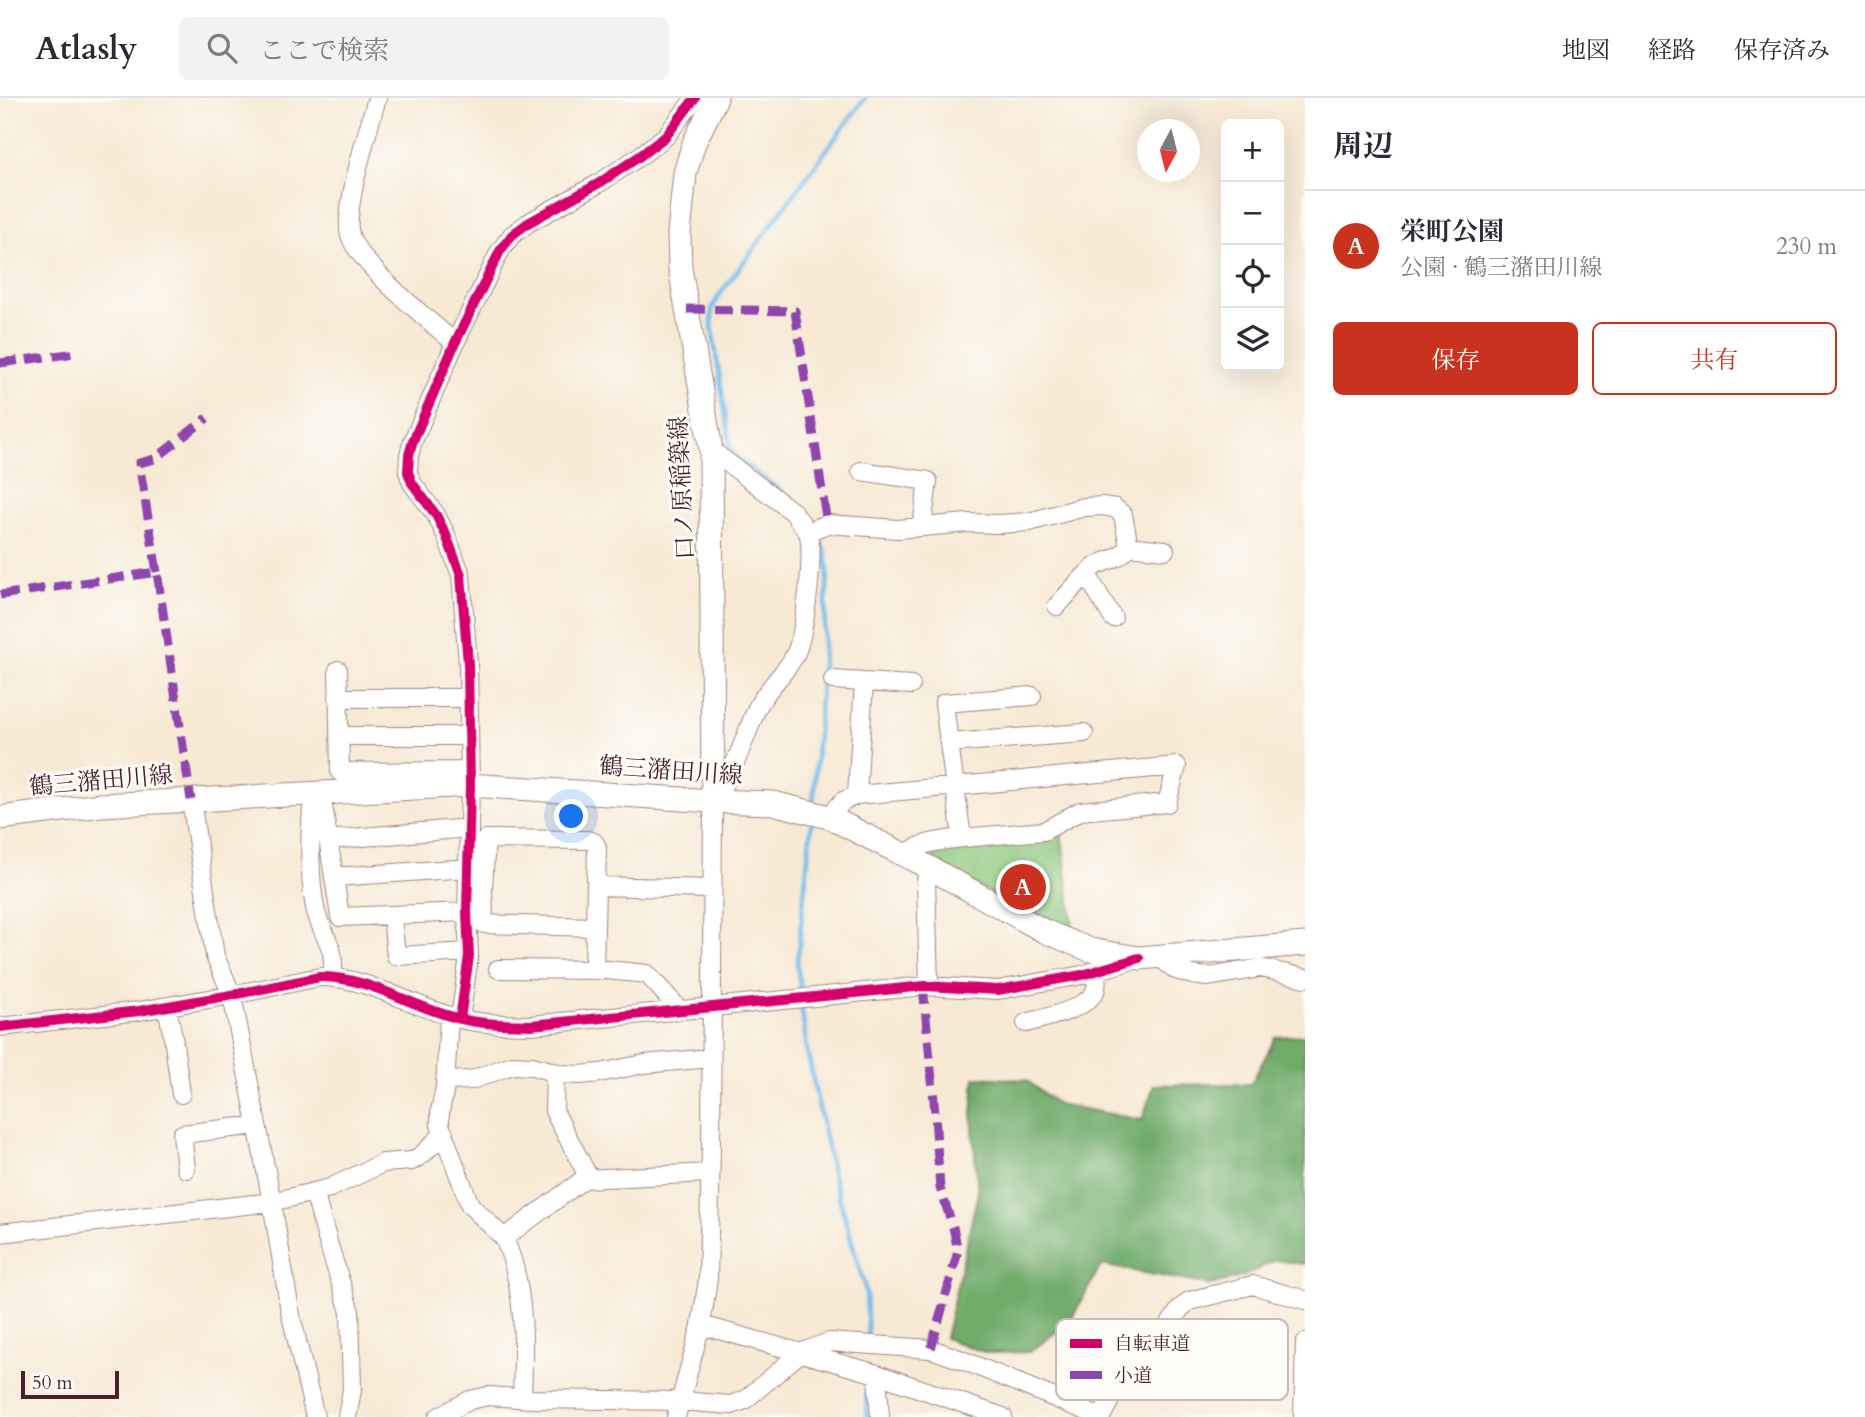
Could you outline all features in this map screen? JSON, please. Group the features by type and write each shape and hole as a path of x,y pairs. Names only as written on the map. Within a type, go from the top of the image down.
{"main road":[{"name":"口ノ原稲築線","path":"713,801 711,450 680,268 679,234 685,173 694,143 716,98"},
{"name":"鶴三潴田川線","path":"0,818 101,804 317,793 470,778 713,801 773,803 829,817 928,867 1044,931 1090,950 1149,957 1305,944"}],"street":[{"path":"377,98 350,208 350,234 360,254 385,280 455,343"},
{"path":"522,1398 522,1320 512,1255 504,1238 470,1205 440,1125 454,1017 468,952 468,664 461,575 436,515 412,483 408,472 409,455 455,343 500,251 512,235 640,156 666,136 695,98"},
{"path":"678,1409 701,1325 708,1279 713,801 730,774 759,705 795,654 806,612 811,551 808,532 793,512 711,450"},
{"path":"861,471 928,481 922,527"},
{"path":"808,532 827,524 898,528 1029,522 1084,507 1115,508 1123,514 1129,546 1111,561 1096,566 1057,606"},
{"path":"1129,546 1165,550"},
{"path":"1087,575 1113,618"},
{"path":"338,670 340,772 470,778"},
{"path":"833,680 911,685"},
{"path":"857,795 864,682"},
{"path":"962,838 944,703 1032,696"},
{"path":"338,698 469,698"},
{"path":"949,743 1084,733"},
{"path":"339,736 469,736"},
{"path":"829,817 843,801 857,795 1177,766 1167,803 1080,811 1044,831 924,844 915,846 904,855"},
{"path":"317,793 328,840 340,917 467,912"},
{"path":"317,793 309,842 311,885 321,928 333,959 332,977"},
{"path":"191,800 215,956 232,995 290,1311 315,1417"},
{"path":"328,840 469,828"},
{"path":"594,970 597,847 594,842 486,839 484,924 595,927"},
{"path":"928,867 926,883 929,986"},
{"path":"334,877 468,868"},
{"path":"596,886 712,889"},
{"path":"392,915 396,956 468,952"},
{"path":"0,1027 166,1007 320,977 332,977 374,988 454,1017 494,1024 531,1026 929,986 998,990 1082,975 1149,957 1192,975 1208,977 1261,968 1305,978"},
{"path":"498,969 594,970 647,974 680,1010"},
{"path":"1026,1023 1074,1008 1086,1001 1094,993 1096,971"},
{"path":"166,1007 181,1094"},
{"path":"445,1081 472,1080 512,1065 580,1075 643,1064 711,1058"},
{"path":"555,1073 554,1111 589,1178"},
{"path":"186,1169 181,1134 257,1125"},
{"path":"0,1233 272,1202 330,1188 383,1163 412,1161 444,1133"},
{"path":"504,1238 584,1179 710,1173"},
{"path":"314,1192 350,1312 352,1390 347,1417"},
{"path":"1173,1319 1189,1301 1254,1285 1305,1300"},
{"path":"701,1325 877,1374 1003,1417"},
{"path":"438,1417 470,1399 488,1396 678,1409 731,1405 745,1400 800,1353 830,1342 931,1349 1056,1399"},
{"path":"1303,1417 1305,1343"},
{"path":"877,1374 880,1417"},
{"path":"1060,1400 1101,1417 1110,1400"}],"green space":[{"path":"1061,831 1073,928 1026,912 931,861 939,852 950,847 1048,839"},
{"path":"1305,1035 1305,1264 1275,1260 1244,1276 1210,1285 1101,1265 1072,1319 1056,1319 1056,1332 1030,1352 987,1353 945,1338 978,1193 972,1115 975,1077 1026,1080 1057,1104 1142,1120 1154,1085 1251,1084 1276,1037"}],"waterway":[{"path":"802,510 798,504 738,459 731,450 712,327 712,309 718,297 865,98"},
{"path":"813,807 828,571 826,553 816,532"},
{"path":"801,995 797,963 812,819"},
{"path":"801,1004 807,1050 833,1176 866,1292 868,1341"},
{"path":"866,1394 867,1417"}],"marked path":[{"path":"687,309 795,311 827,524"},
{"path":"0,363 76,353"},
{"path":"157,572 139,463 155,459 207,418"},
{"path":"0,595 157,572 191,800"},
{"path":"923,986 940,1188 958,1251 931,1349"}],"cycle path":[{"path":"460,1019 469,956 467,912 470,785 468,664 461,575 436,515 412,483 408,472 409,455 455,343 500,251 512,235 640,156 666,136 695,98"},
{"path":"0,1027 139,1011 320,977 338,978 374,987 461,1019 531,1025 925,986 998,990 1082,975 1139,958"}],"place":[{"name":"栄町公園","path":"1023,887"}]}
